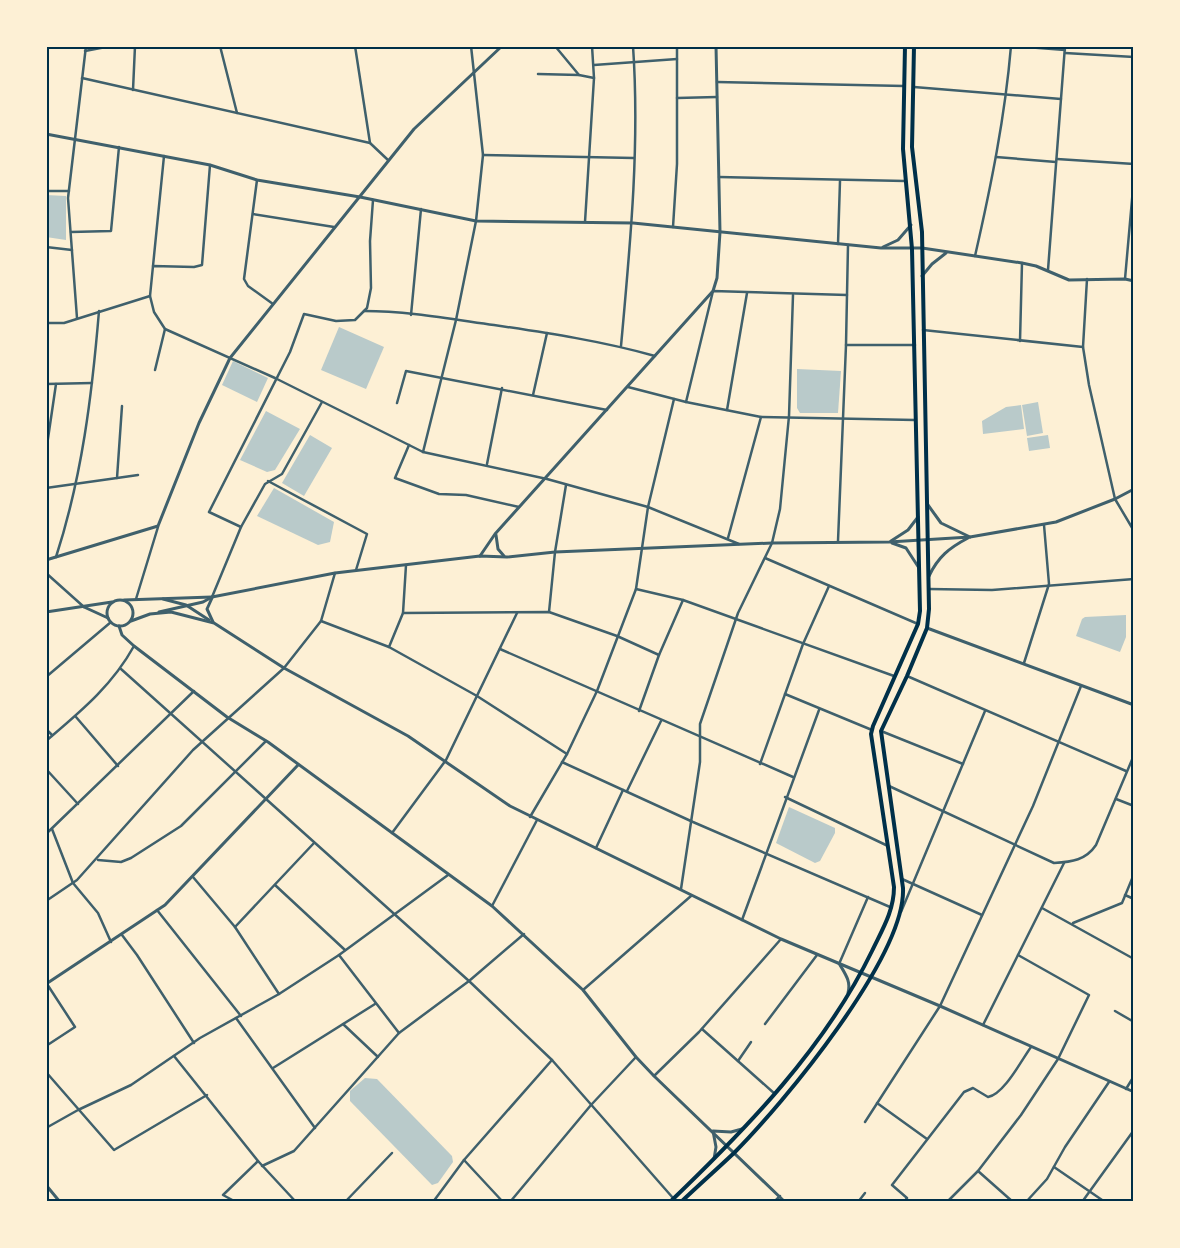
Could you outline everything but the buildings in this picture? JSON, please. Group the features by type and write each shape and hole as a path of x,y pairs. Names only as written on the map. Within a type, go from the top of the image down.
{"main road":[{"path":"672,1200 728,1146 775,1094 846,1001 892,908 894,887 872,730 918,624 920,611 920,514 915,420 912,248 903,148 906,86 905,46"},
{"path":"681,1202 735,1152 847,1016 871,978 901,912 904,899 881,731 927,628 929,589 922,248 912,148 914,46"}],"street":[{"path":"76,318 69,191 86,46"},
{"path":"85,50 111,46"},
{"path":"133,90 135,46"},
{"path":"220,46 237,113"},
{"path":"355,46 370,143"},
{"path":"423,452 456,320 476,221 483,155 471,46"},
{"path":"136,599 158,526 199,423 230,358 414,129 502,46"},
{"path":"555,46 579,75"},
{"path":"585,222 594,78 592,46"},
{"path":"621,346 633,223 633,46"},
{"path":"673,227 677,164 677,46"},
{"path":"686,402 717,278 720,232 716,46"},
{"path":"976,256 1007,95 1010,46 1134,57"},
{"path":"1048,270 1065,50"},
{"path":"594,65 677,59"},
{"path":"538,74 579,75 594,78"},
{"path":"82,78 370,143 388,160"},
{"path":"717,82 906,86"},
{"path":"914,88 1061,99"},
{"path":"677,98 717,97"},
{"path":"46,134 210,165 257,180 360,197 476,221 633,223 881,248 922,248 1022,263 1048,270 1063,279 1125,279 1134,281"},
{"path":"71,232 111,231 119,147"},
{"path":"483,155 634,158"},
{"path":"164,156 150,296 154,312 165,329 276,378 423,452 487,464 648,507 740,545"},
{"path":"996,157 1134,164"},
{"path":"153,266 194,267 202,265 210,165"},
{"path":"1125,279 1134,176"},
{"path":"719,177 905,181"},
{"path":"257,180 245,283 273,304"},
{"path":"838,244 840,181"},
{"path":"46,191 69,191"},
{"path":"241,527 208,512 290,352 304,314 336,321 356,320 364,311 371,288 370,240 373,200"},
{"path":"411,315 421,209"},
{"path":"253,214 334,227"},
{"path":"881,248 898,240 911,225"},
{"path":"838,541 848,245"},
{"path":"46,247 72,250"},
{"path":"922,276 932,264 947,252"},
{"path":"1020,341 1022,263"},
{"path":"1087,279 1083,347 1115,499 1134,531"},
{"path":"713,291 794,295 847,294"},
{"path":"480,556 496,534 713,291"},
{"path":"727,410 747,293"},
{"path":"681,889 693,822 702,739 700,724 735,620 772,543 780,510 789,416 794,295"},
{"path":"46,323 64,323 150,296"},
{"path":"56,557 71,512 76,485 92,383 99,311"},
{"path":"364,311 397,312 547,333 621,346 655,356"},
{"path":"156,370 165,329"},
{"path":"923,330 1083,347"},
{"path":"533,395 547,333"},
{"path":"846,345 915,346"},
{"path":"397,402 406,371 502,388 607,410"},
{"path":"46,384 92,383"},
{"path":"46,452 56,384"},
{"path":"628,386 686,402 761,416 915,420"},
{"path":"487,464 502,388"},
{"path":"530,817 567,754 597,691 636,589 648,507 674,399"},
{"path":"214,623 208,609 241,527 268,481 282,474 322,402"},
{"path":"117,478 122,406"},
{"path":"728,539 761,416"},
{"path":"409,445 395,478 439,494 466,495 521,507"},
{"path":"46,488 138,475"},
{"path":"268,481 367,534 356,570"},
{"path":"550,612 555,552 566,485"},
{"path":"46,612 124,600 212,598 336,572 480,556 507,557 555,552 641,550 772,543 929,541 970,537 1044,525 1115,499 1134,489"},
{"path":"928,505 941,523 970,537"},
{"path":"889,542 908,530 920,514"},
{"path":"1024,663 1048,584 1044,525"},
{"path":"46,560 158,526"},
{"path":"496,534 498,549 507,557"},
{"path":"929,576 934,564 945,551 970,537"},
{"path":"889,542 906,548 915,559 920,570"},
{"path":"764,558 918,624"},
{"path":"389,647 403,613 406,564"},
{"path":"46,901 73,883 97,860 203,740 284,668 321,621 336,572"},
{"path":"46,573 84,607 108,618 119,626 122,635 134,646 227,717 266,741 492,906 583,990 636,1057 654,1076 785,1202"},
{"path":"929,589 992,590 1048,584 1134,579"},
{"path":"760,764 803,644 829,586"},
{"path":"636,589 683,600 894,676"},
{"path":"158,598 186,605 284,668 408,736 446,760 510,806 530,817 692,894 781,939 940,1006 1031,1048 1134,1092"},
{"path":"119,626 150,614 203,602 212,598"},
{"path":"124,600 133,608 131,621"},
{"path":"640,711 659,655 683,600"},
{"path":"108,618 107,609 112,602"},
{"path":"150,614 171,612 214,623"},
{"path":"403,613 550,612 617,636 659,655"},
{"path":"391,834 446,760 517,613"},
{"path":"321,621 389,647 477,696 567,754"},
{"path":"46,677 111,622"},
{"path":"927,628 1082,684 1134,705"},
{"path":"46,741 76,717 121,669 134,646"},
{"path":"500,650 793,778"},
{"path":"121,669 170,714 203,740 314,843 469,981 552,1060 672,1200"},
{"path":"907,676 1127,771"},
{"path":"865,1122 940,1006 1033,806 1082,684"},
{"path":"46,834 194,691"},
{"path":"785,694 872,730"},
{"path":"742,920 785,797 820,710"},
{"path":"901,912 985,711"},
{"path":"76,717 118,766"},
{"path":"596,848 661,721"},
{"path":"46,729 52,736"},
{"path":"881,731 962,764"},
{"path":"97,860 121,862 180,826 237,772 266,741"},
{"path":"888,786 1054,863 1073,862 1091,853 1116,800 1134,755"},
{"path":"562,762 765,854 892,908"},
{"path":"46,1046 75,1027 47,984 157,910 193,877 298,765"},
{"path":"46,769 78,804"},
{"path":"785,797 889,847"},
{"path":"1116,800 1134,806"},
{"path":"492,906 537,820"},
{"path":"52,829 73,883 98,914 111,942"},
{"path":"235,927 314,843"},
{"path":"983,1025 1065,863"},
{"path":"1072,923 1122,904 1134,874"},
{"path":"46,1128 78,1110 131,1085 194,1043 280,994 345,950 448,875"},
{"path":"193,877 235,927 280,994"},
{"path":"902,879 982,915"},
{"path":"274,885 345,950"},
{"path":"583,990 692,894"},
{"path":"1125,895 1134,899"},
{"path":"839,964 868,897"},
{"path":"1042,908 1134,959"},
{"path":"157,910 241,1016"},
{"path":"122,934 138,955 194,1043"},
{"path":"262,1166 294,1152 399,1033 469,981 524,934"},
{"path":"654,1076 702,1029 781,939"},
{"path":"338,954 399,1033"},
{"path":"765,1024 818,955"},
{"path":"947,1202 978,1171 1021,1115 1058,1059 1089,995 1018,955"},
{"path":"839,964 847,975 850,986 846,1001"},
{"path":"273,1068 375,1004"},
{"path":"1115,1011 1134,1022"},
{"path":"236,1018 316,1128"},
{"path":"343,1024 378,1057"},
{"path":"702,1029 775,1094"},
{"path":"738,1061 751,1042"},
{"path":"904,1202 907,1198 892,1185 964,1092 973,1088 988,1097 993,1096 1002,1088 1031,1048"},
{"path":"174,1056 262,1166 296,1202"},
{"path":"510,1202 591,1105 636,1057"},
{"path":"432,1202 464,1160 552,1060"},
{"path":"46,1072 114,1150 207,1095"},
{"path":"1126,1089 1134,1076"},
{"path":"1026,1202 1047,1179 1109,1082"},
{"path":"877,1103 927,1139"},
{"path":"712,1131 731,1132 746,1127"},
{"path":"1082,1202 1134,1130"},
{"path":"712,1131 716,1147 714,1160"},
{"path":"345,1202 392,1153"},
{"path":"464,1160 503,1202"},
{"path":"234,1201 223,1195 258,1161"},
{"path":"1054,1167 1104,1202"},
{"path":"978,1171 1013,1202"},
{"path":"46,1184 60,1202"},
{"path":"858,1202 865,1193"},
{"path":"774,1202 780,1196"}],"shaded area":[{"path":"46,195 66,196 66,240 46,237"},
{"path":"339,327 384,347 366,389 321,370"},
{"path":"233,361 268,378 257,402 222,385"},
{"path":"797,369 841,371 838,413 800,413 797,408"},
{"path":"1038,402 1043,433 1027,436 1022,405"},
{"path":"1021,405 1024,429 983,434 982,421 1006,407"},
{"path":"266,411 300,429 275,470 267,472 240,460"},
{"path":"310,435 332,448 304,496 282,483"},
{"path":"1048,435 1050,448 1029,451 1027,438"},
{"path":"274,488 334,522 330,542 318,545 257,516"},
{"path":"1126,615 1126,637 1120,652 1076,636 1082,619 1085,617"},
{"path":"789,807 835,828 835,833 820,861 815,863 776,843"},
{"path":"365,1078 377,1079 452,1156 453,1162 438,1183 432,1185 350,1101 350,1091"}]}
